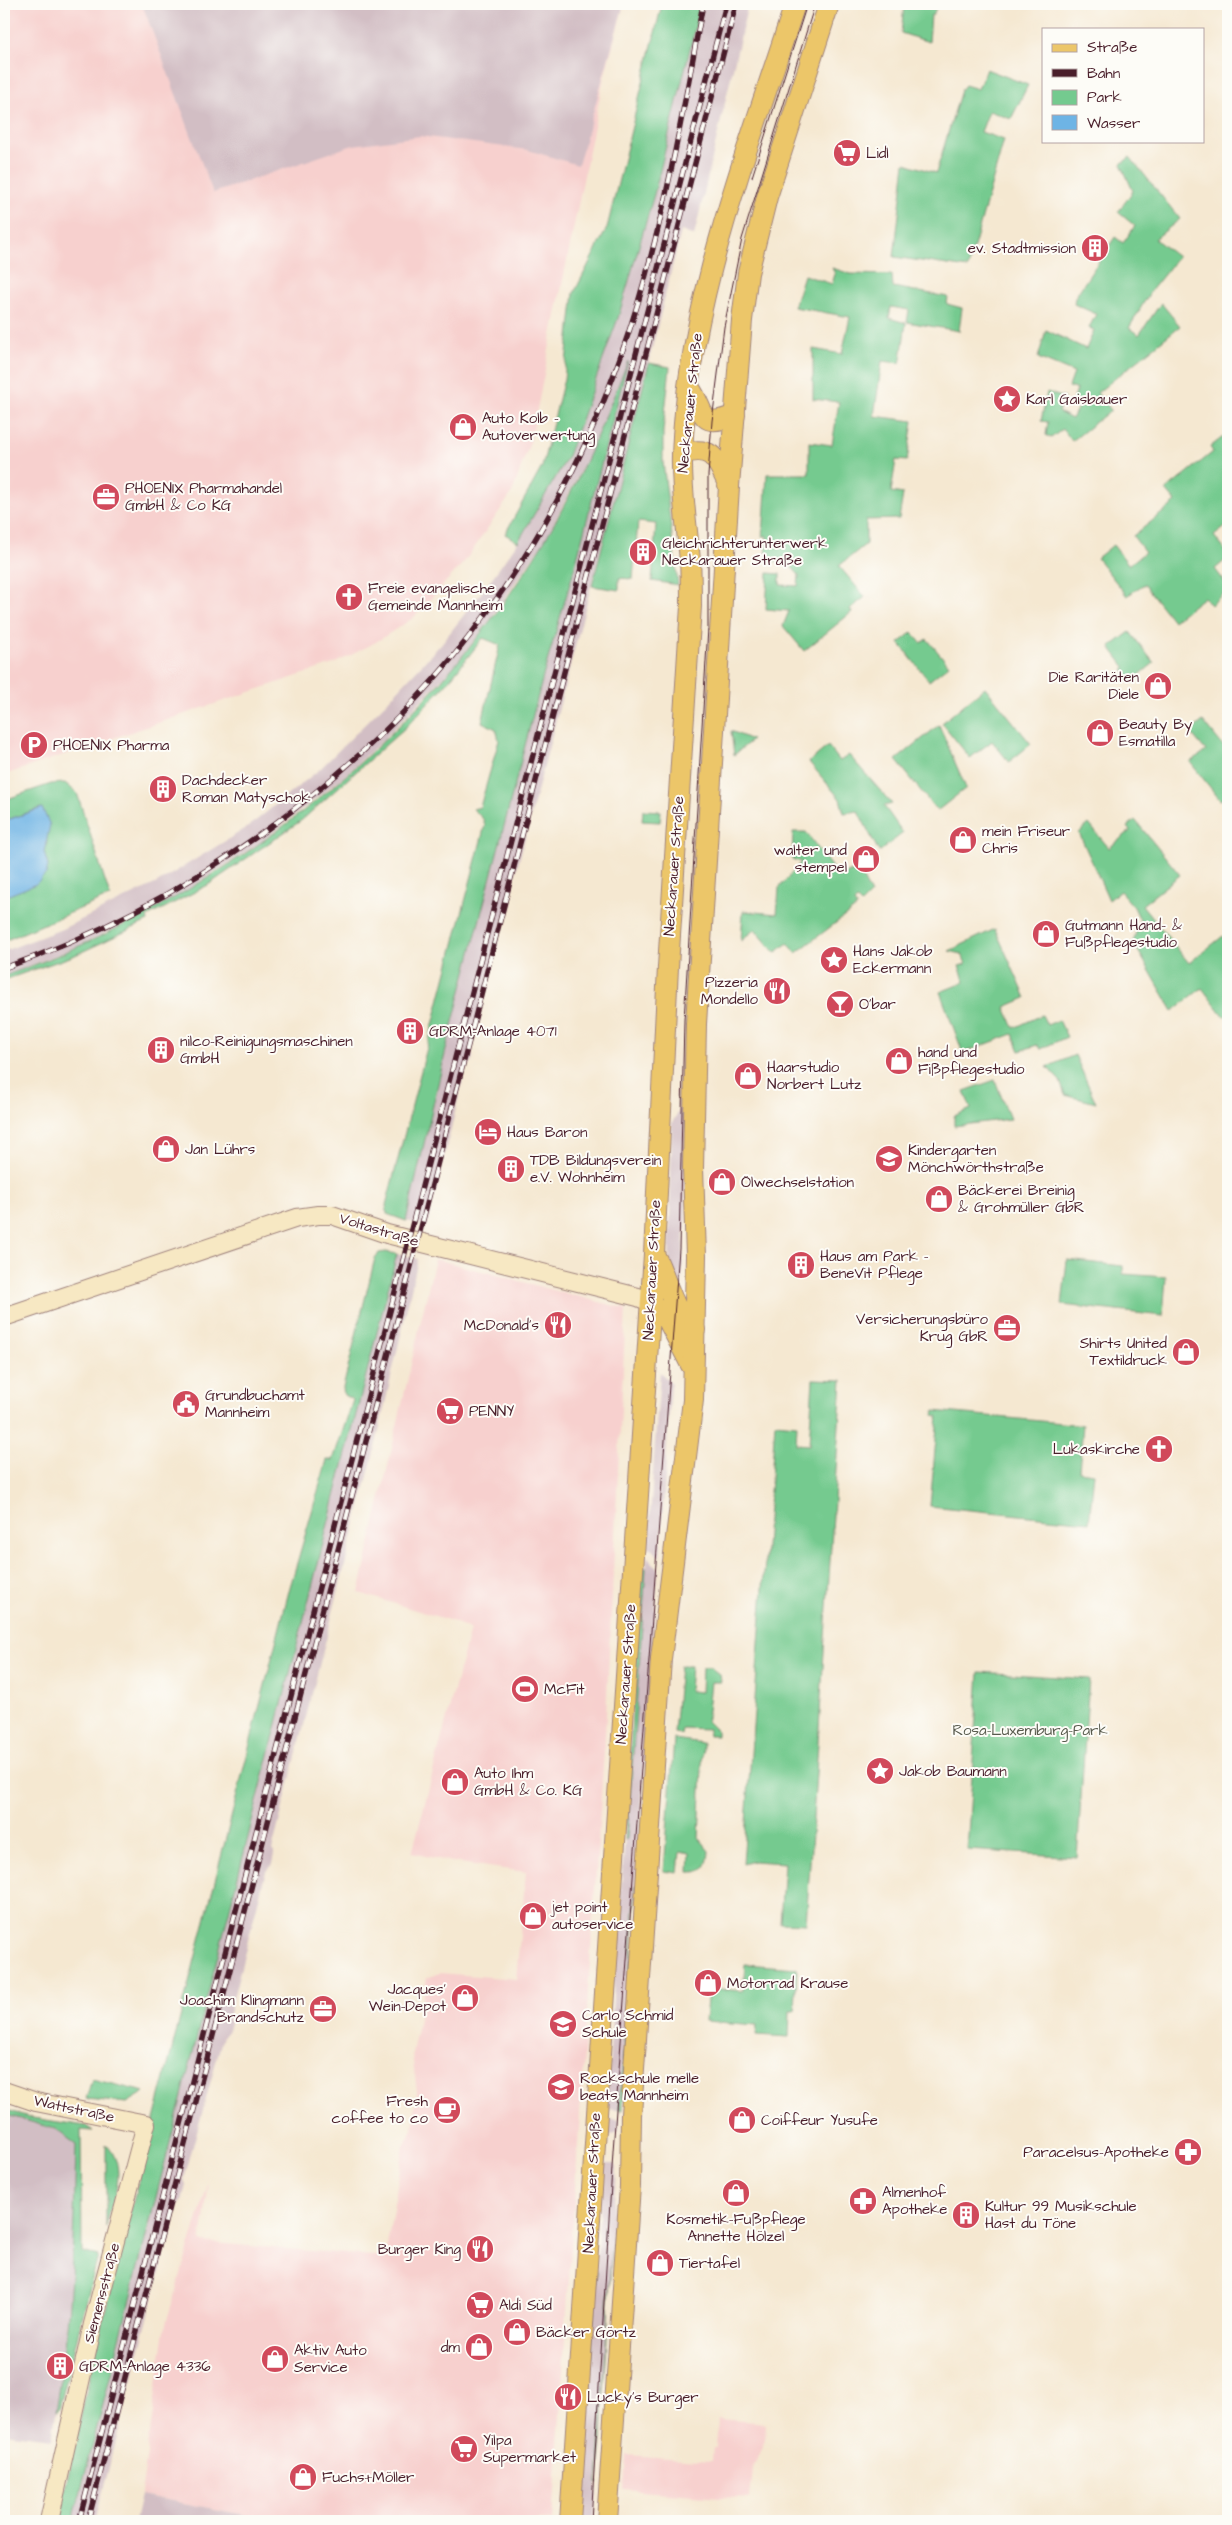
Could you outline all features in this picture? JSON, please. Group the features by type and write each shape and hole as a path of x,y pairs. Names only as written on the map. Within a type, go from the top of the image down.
{"main road":[{"name":"Neckarauer Straße","path":"570,2521 654,1254 668,967 691,606 690,562 682,489 682,454 688,387 710,269 795,4"},
{"name":"Neckarauer Straße","path":"607,2521 630,2186 631,2115 660,1669 688,1446 693,1370 696,1284 693,1168 696,1024 729,486 742,320 755,241 767,197 829,4"},
{"path":"688,387 699,402 706,418 716,422 735,415"},
{"path":"682,454 698,450 707,451 718,463 729,486"},
{"name":"Voltastraße","path":"4,1317 297,1218 318,1215 344,1218 387,1234 542,1272 650,1302"},
{"path":"654,1254 682,1319 695,1330"},
{"path":"650,1302 672,1299 696,1284"},
{"path":"650,1302 661,1308 693,1370"},
{"path":"669,1321 695,1330"},
{"name":"Wattstraße","path":"4,2091 36,2102 146,2124"},
{"name":"Siemensstraße","path":"49,2521 93,2324 146,2124"}],"shaded area":[{"path":"4,4 624,4 603,81 531,439 512,493 465,561 413,618 376,642 336,663 4,775"},
{"path":"142,4 624,4 578,165 528,150 420,136 353,145 213,193"},
{"path":"701,4 748,4 694,236 681,231 630,437 510,895 513,901 511,909 505,916 470,1052 473,1057 471,1064 466,1067 427,1226 406,1221 449,1037 545,669 574,570 626,367 588,456 546,538 487,624 454,666 382,741 343,777 262,841 172,900 76,947 4,976 4,951 62,929 157,883 248,827 320,769 386,703 441,644 479,596 518,542 568,456 618,318 655,191"},
{"path":"683,1104 685,1104 686,1229 684,1230 682,1284 673,1291 669,1279 672,1123"},
{"path":"397,1254 418,1259 374,1452 272,1850 275,1854 273,1864 266,1871 228,2017 230,2022 228,2030 223,2036 184,2179 186,2185 182,2201 177,2207 95,2521 73,2521"},
{"path":"435,1259 626,1309 605,1736 553,2521 276,2521 141,2495 166,2323 209,2182 201,2242 385,2257 404,2146 413,2129 417,2091 412,2054 427,1978 439,1973 516,1979 526,1872 452,1862 412,1853 470,1629 452,1621 359,1593"},
{"path":"660,1372 671,1383 660,1557 648,1546"},
{"path":"647,1556 658,1569 619,2110 607,2109 614,1979"},
{"path":"4,2114 55,2129 76,2144 74,2252 62,2375 52,2439 4,2433"},
{"path":"606,2119 619,2120 618,2133 612,2135 606,2133"},
{"path":"606,2163 614,2163 616,2168 595,2521 582,2521 602,2166"},
{"path":"718,2419 766,2423 765,2439 753,2468 750,2499 624,2490 626,2455 712,2461 713,2449 716,2449"},
{"path":"141,2495 276,2521 135,2521"}],"green space":[{"path":"662,4 701,4 655,191 618,318 568,456 518,542 505,534 542,467 564,379 574,293 607,228"},
{"path":"897,4 938,4 933,15 931,15 929,42 901,33 904,6"},
{"path":"986,69 1028,85 1011,119 989,111 981,132 1004,140 968,268 894,257 905,163 936,173 961,90 965,85 978,89"},
{"path":"1130,157 1180,219 1155,239 1178,257 1150,292 1129,328 1139,335 1161,303 1180,326 1097,393 1111,410 1072,441 1063,429 1051,438 1046,435 1048,422 1041,421 1047,392 1064,398 1058,412 1072,419 1079,405 1072,402 1077,390 1069,387 1074,373 1038,358 1046,330 1086,349 1094,330 1089,328 1096,314 1074,304 1075,297 1115,237 1123,243 1135,226 1118,212 1133,191 1121,164"},
{"path":"832,268 851,274 892,275 893,287 948,297 947,304 962,308 959,331 907,322 909,310 891,307 889,318 906,323 901,359 900,363 882,361 874,416 913,421 907,461 896,460 891,492 903,494 899,519 866,520 866,544 839,566 865,597 850,609 852,612 804,651 783,626 789,611 766,609 768,573 780,574 780,585 798,586 799,575 788,563 766,561 767,536 763,536 767,474 809,474 809,442 832,445 839,402 813,399 813,349 842,354 850,317 794,307 804,275 832,284 835,274"},
{"path":"628,361 449,1037 406,1221 387,1214 386,1205 485,825 483,819 473,809 480,807 499,740 496,729 482,722 500,645 483,638 448,682 407,726 302,820 208,885 147,917 148,921 73,956 4,980 4,976 86,943 165,903 241,856 312,804 380,745 441,681 497,612 546,538 580,473"},
{"path":"649,363 670,367 663,431 663,462 678,585 652,581 656,524 638,522 633,579 619,578 619,590 592,586"},
{"path":"1223,437 1228,443 1228,525 1214,536 1228,554 1228,558 1215,569 1228,586 1228,589 1211,605 1204,597 1173,621 1144,584 1127,596 1097,558 1113,545 1129,565 1145,552 1133,536 1176,502 1166,490 1213,452 1210,447"},
{"path":"912,632 921,643 927,639 949,665 929,681 899,643"},
{"path":"1130,632 1154,663 1132,681 1123,670 1126,668 1110,647"},
{"path":"985,687 1031,744 1009,762 992,741 970,758 942,723"},
{"path":"1203,721 1228,752 1228,796 1220,800 1190,762 1206,751 1190,732"},
{"path":"939,725 966,788 937,811 896,760"},
{"path":"731,731 752,740 734,755"},
{"path":"828,746 840,761 849,755 892,804 884,806 903,833 879,852 858,811 844,813 840,799 809,762"},
{"path":"65,783 77,793 110,896 4,941 4,897 17,890 48,866 44,852 47,842 41,808 4,821 4,800 51,784"},
{"path":"643,810 661,811 660,822 642,821"},
{"path":"1135,820 1180,875 1142,905 1189,963 1223,936 1228,943 1228,1013 1224,1017 1202,988 1173,1011 1133,942 1140,920 1134,907 1120,891 1109,900 1079,833 1089,824 1109,848 1130,831 1127,827"},
{"path":"793,832 806,832 838,876 858,869 871,894 861,904 857,900 854,903 857,907 796,953 788,943 775,953 755,929 741,941 743,911 777,914 779,888 801,862 792,859"},
{"path":"995,929 1026,998 1005,1007 1014,1028 1042,1015 1047,1025 1059,1020 1067,1037 1040,1049 1037,1045 1020,1051 1013,1034 963,1053 940,992 965,982 959,966 966,964 962,954 949,951"},
{"path":"1075,1055 1096,1103 1065,1095 1060,1081 1047,1067"},
{"path":"995,1080 1010,1119 954,1126 954,1116 971,1109 964,1091"},
{"path":"379,1253 397,1254 73,2521 58,2521 96,2347 290,1587 327,1460 333,1460 353,1400 344,1395 343,1388 375,1258"},
{"path":"1067,1260 1123,1266 1123,1274 1166,1277 1163,1316 1062,1305"},
{"path":"813,1379 842,1380 806,1924 780,1923 784,1863 754,1861 743,1864 775,1423 797,1425 796,1444 809,1445"},
{"path":"934,1411 1083,1425 1079,1471 1094,1473 1089,1522 930,1506 938,1416 934,1415"},
{"path":"640,1568 646,1568 627,1839 625,1840"},
{"path":"680,1666 691,1666 689,1691 701,1692 702,1667 710,1667 720,1675 721,1682 711,1682 707,1721 717,1731 717,1736 709,1736 708,1729 682,1728 681,1734 674,1733"},
{"name":"Rosa-Luxemburg-Park","path":"979,1672 1089,1679 1077,1857 967,1850"},
{"path":"674,1739 703,1743 699,1839 709,1851 705,1867 694,1872 689,1872 690,1853 680,1851 678,1873 664,1871"},
{"path":"636,1885 623,2110 619,2110"},
{"path":"745,1964 797,1968 795,2011 790,2011 789,2037 756,2035 757,2025 705,2021 708,1988 743,1991"},
{"path":"92,2079 145,2092 127,2103 86,2099"},
{"path":"4,2109 32,2118 86,2126 93,2131 81,2130 82,2252 98,2256 59,2409 56,2411 68,2312 73,2245 76,2144 55,2129 4,2114"},
{"path":"106,2144 117,2163 118,2173 115,2194 106,2227"},
{"path":"612,2237 602,2439 598,2484"},
{"path":"596,2271 584,2480 581,2480"}],"water":[{"path":"42,808 50,825 44,852 48,866 46,874 36,884 4,897 4,821"}],"tram line":[{"path":"752,177 807,4"},
{"path":"591,2521 613,2151 679,1249 684,1020 708,628 708,476 712,421 724,327 742,239 815,4"}],"railway":[{"path":"4,968 72,942 139,909 205,871 269,828 330,781 386,729 437,675 505,588 562,492 594,424 621,355 648,269 659,225 703,4"},
{"path":"79,2521 726,4"},
{"path":"88,2521 736,4"}],"place":[{"name":"Lidl","path":"847,153"},
{"name":"ev. Stadtmission","path":"1095,248"},
{"name":"Karl Gaisbauer","path":"1007,399"},
{"name":"Auto Kolb - Autoverwertung","path":"463,427"},
{"name":"PHOENIX Pharmahandel GmbH & Co KG","path":"106,497"},
{"name":"Gleichrichterunterwerk Neckarauer Straße","path":"643,552"},
{"name":"Freie evangelische Gemeinde Mannheim","path":"349,597"},
{"name":"Die Raritäten Diele","path":"1158,686"},
{"name":"Beauty By Esmatilla","path":"1100,733"},
{"name":"PHOENIX Pharma","path":"34,745"},
{"name":"Dachdecker Roman Matyschok","path":"163,789"},
{"name":"mein Friseur Chris","path":"963,840"},
{"name":"walter und stempel","path":"866,859"},
{"name":"Gutmann Hand- & Fußpflegestudio","path":"1046,934"},
{"name":"Hans Jakob Eckermann","path":"834,960"},
{"name":"Pizzeria Mondello","path":"777,991"},
{"name":"O'bar","path":"840,1004"},
{"name":"GDRM-Anlage 4071","path":"410,1031"},
{"name":"nilco-Reinigungsmaschinen GmbH","path":"161,1050"},
{"name":"hand und Fißpflegestudio","path":"899,1061"},
{"name":"Haarstudio Norbert Lutz","path":"748,1076"},
{"name":"Haus Baron","path":"488,1132"},
{"name":"Jan Lührs","path":"166,1149"},
{"name":"Kindergarten Mönchwörthstraße","path":"889,1159"},
{"name":"TDB Bildungsverein e.V. Wohnheim","path":"511,1169"},
{"name":"Ölwechselstation","path":"722,1182"},
{"name":"Bäckerei Breinig & Grohmüller GbR","path":"939,1199"},
{"name":"Haus am Park - BeneVit Pflege","path":"801,1265"},
{"name":"McDonald's","path":"558,1325"},
{"name":"Versicherungsbüro Krug GbR","path":"1007,1328"},
{"name":"Shirts United Textildruck","path":"1186,1352"},
{"name":"Grundbuchamt Mannheim","path":"186,1404"},
{"name":"PENNY","path":"450,1411"},
{"name":"Lukaskirche","path":"1159,1449"},
{"name":"McFit","path":"525,1689"},
{"name":"Jakob Baumann","path":"880,1771"},
{"name":"Auto Ihm GmbH & Co. KG","path":"455,1782"},
{"name":"jet point autoservice","path":"533,1916"},
{"name":"Motorrad Krause","path":"708,1983"},
{"name":"Jacques’ Wein-Depot","path":"465,1998"},
{"name":"Joachim Klingmann Brandschutz","path":"323,2009"},
{"name":"Carlo Schmid Schule","path":"563,2024"},
{"name":"Rockschule melle beats Mannheim","path":"561,2087"},
{"name":"Fresh coffee to co","path":"447,2110"},
{"name":"Coiffeur Yusufe","path":"742,2120"},
{"name":"Paracelsus-Apotheke","path":"1188,2152"},
{"name":"Kosmetik-Fußpflege Annette Hölzel","path":"736,2193"},
{"name":"Almenhof Apotheke","path":"863,2201"},
{"name":"Kultur 99 Musikschule Hast du Töne","path":"966,2215"},
{"name":"Burger King","path":"480,2249"},
{"name":"Tiertafel","path":"660,2263"},
{"name":"Aldi Süd","path":"480,2305"},
{"name":"Bäcker Görtz","path":"517,2332"},
{"name":"dm","path":"479,2347"},
{"name":"Aktiv Auto Service","path":"275,2359"},
{"name":"GDRM-Anlage 4336","path":"60,2366"},
{"name":"Lucky's Burger","path":"568,2397"},
{"name":"Yilpa Supermarket","path":"464,2449"},
{"name":"Fuchs+Möller","path":"303,2477"}]}
